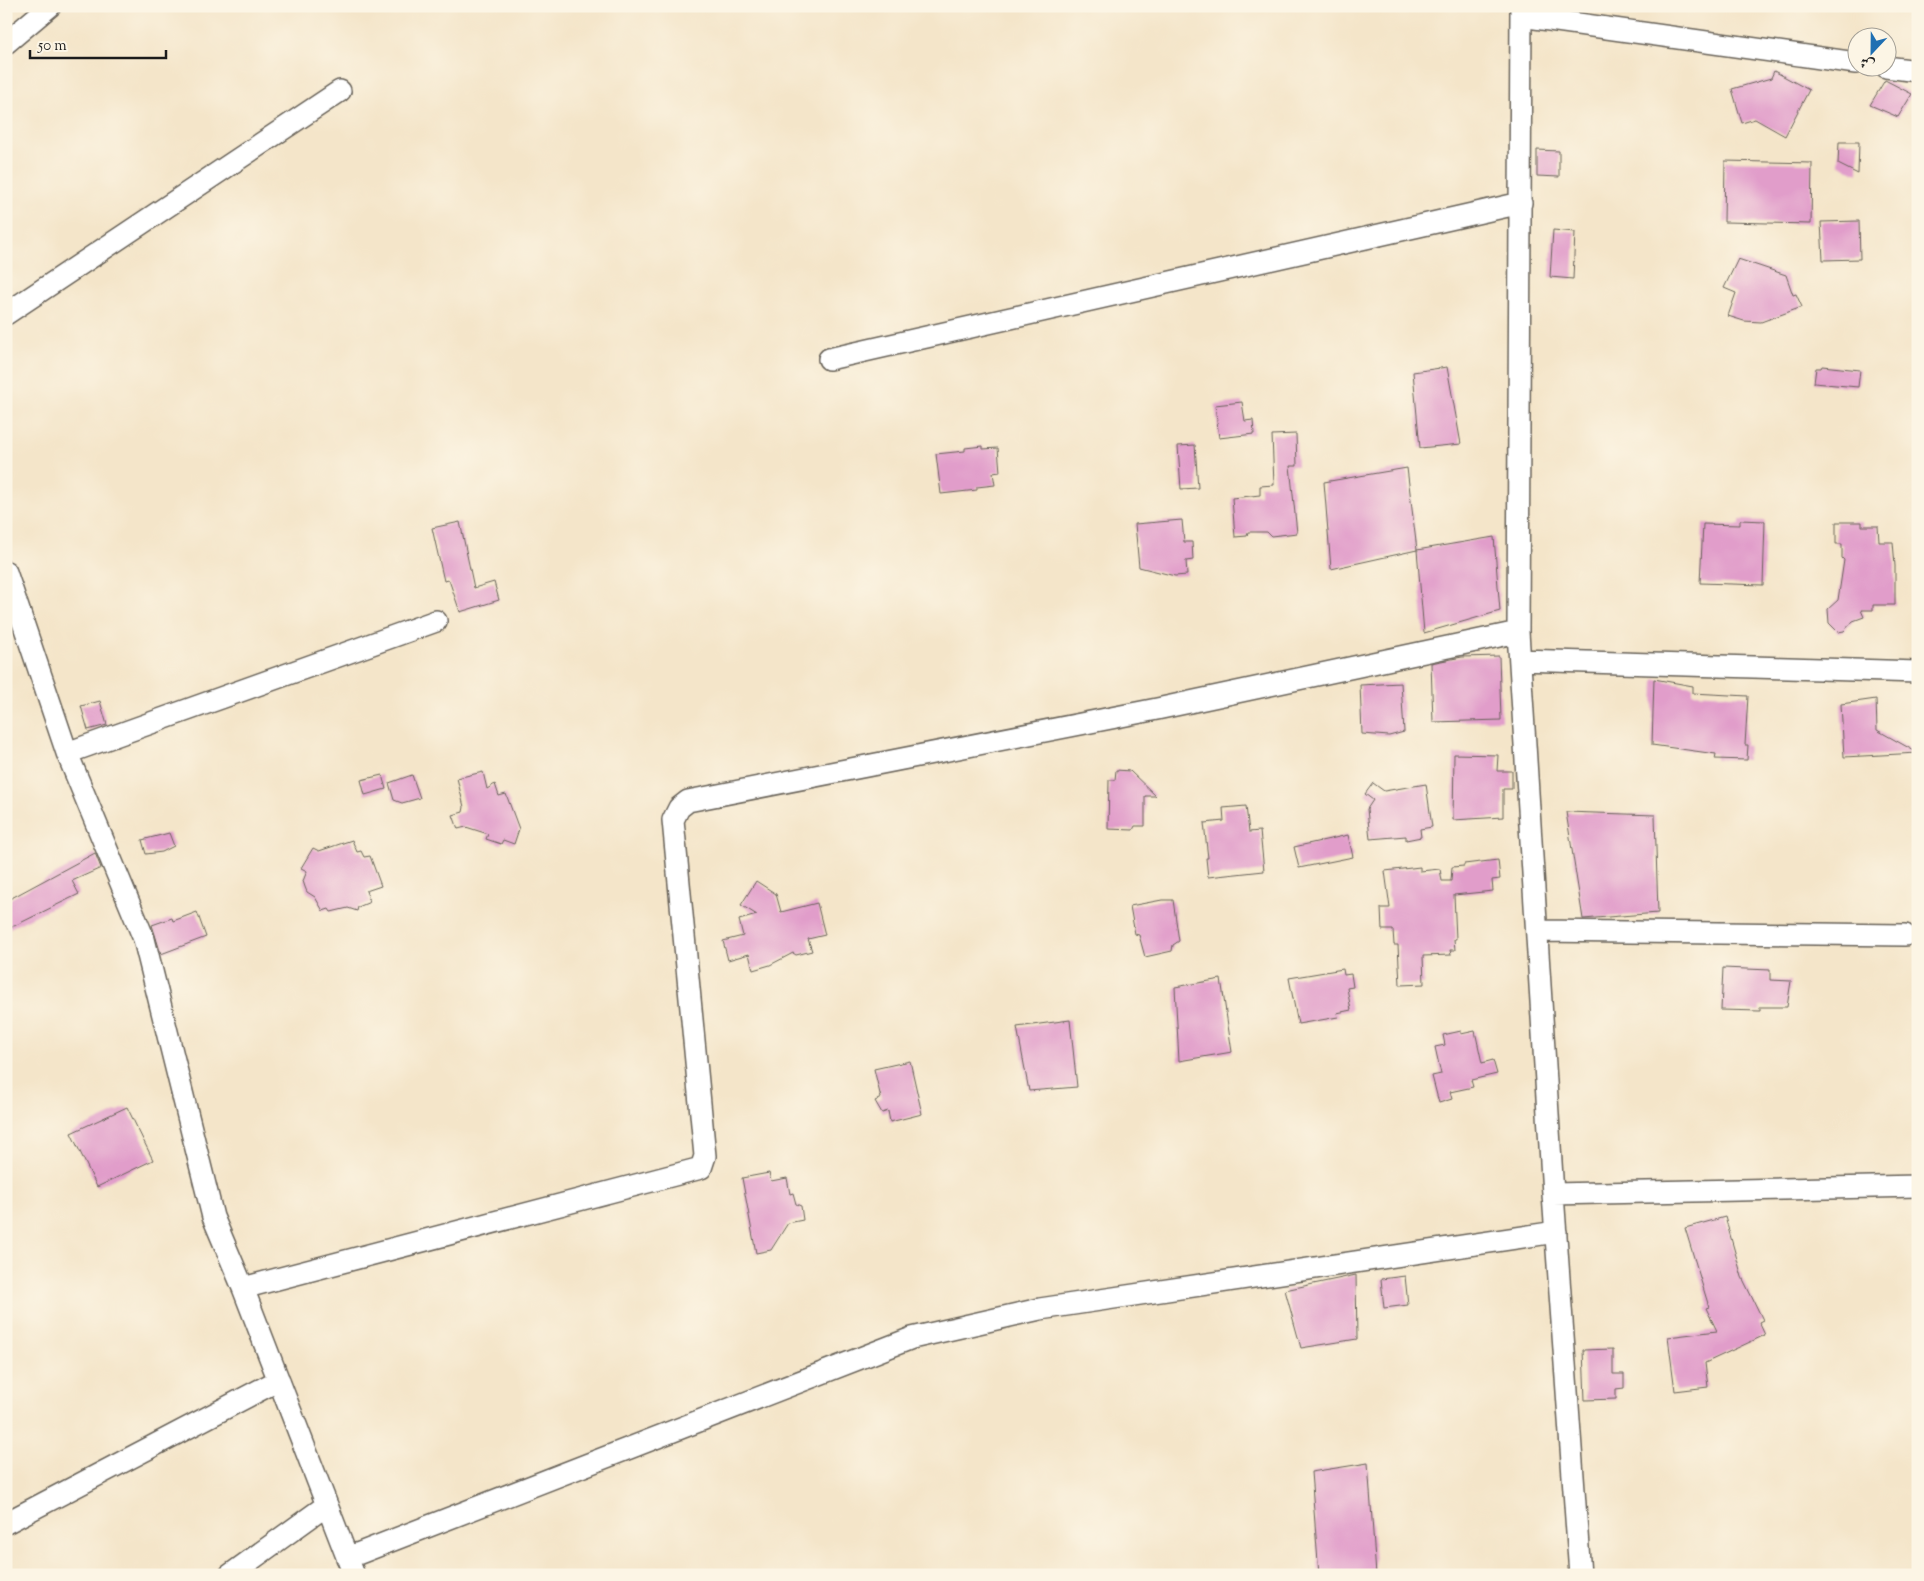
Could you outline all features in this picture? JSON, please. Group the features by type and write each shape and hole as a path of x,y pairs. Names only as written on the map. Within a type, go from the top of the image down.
{"street":[{"path":"6,43 50,6"},
{"path":"1580,1575 1553,1194 1518,632 1521,11 1846,61"},
{"path":"1896,68 1918,71"},
{"path":"6,314 340,91"},
{"path":"828,359 1521,202"},
{"path":"6,572 66,753 144,938 213,1217 243,1288 351,1566 912,1338 1040,1309 1556,1232"},
{"path":"66,753 436,621"},
{"path":"243,1288 701,1168 705,1156 673,820 679,808 688,801 1147,711 1518,632"},
{"path":"1520,660 1918,672"},
{"path":"1537,931 1905,935"},
{"path":"1553,1194 1918,1186"},
{"path":"6,1523 279,1380"},
{"path":"230,1575 327,1504"}],"building":[{"path":"1774,71 1809,90 1785,136 1755,119 1742,123 1732,89 1771,78"},
{"path":"1885,80 1912,94 1898,117 1870,105"},
{"path":"1839,142 1859,142 1858,174 1838,164"},
{"path":"1537,150 1559,151 1559,177 1537,176"},
{"path":"1725,161 1812,163 1811,224 1724,222"},
{"path":"1859,221 1860,259 1823,260 1821,222"},
{"path":"1553,230 1575,232 1573,279 1550,277"},
{"path":"1738,259 1786,275 1793,295 1796,294 1802,307 1761,322 1744,321 1728,316 1736,293 1724,288"},
{"path":"1822,366 1860,370 1858,387 1814,383 1816,368 1821,368"},
{"path":"1447,367 1461,444 1420,448 1413,372"},
{"path":"1242,402 1245,421 1253,420 1254,434 1219,438 1215,405"},
{"path":"1296,434 1297,466 1290,466 1297,533 1271,536 1267,532 1248,532 1247,536 1235,537 1232,498 1260,495 1260,486 1274,485 1272,435"},
{"path":"1195,445 1198,488 1181,489 1178,446"},
{"path":"983,446 983,449 998,448 1000,472 993,473 995,485 977,487 977,490 941,494 936,454 965,451 965,448"},
{"path":"1407,468 1417,550 1331,569 1324,482"},
{"path":"1182,520 1184,542 1192,542 1193,560 1186,561 1187,575 1175,576 1139,567 1135,524"},
{"path":"1740,520 1765,521 1763,585 1700,583 1703,524 1740,525"},
{"path":"460,522 474,588 494,582 499,600 460,612 449,580 444,581 432,528"},
{"path":"1836,522 1862,522 1862,526 1878,526 1879,542 1893,542 1895,566 1895,605 1873,605 1873,610 1861,610 1864,617 1853,621 1844,631 1838,632 1829,623 1828,609 1838,600 1844,560 1842,558 1842,544 1836,544"},
{"path":"1494,537 1500,611 1424,633 1417,550"},
{"path":"1499,656 1501,720 1433,722 1431,663 1462,657"},
{"path":"1654,679 1693,686 1693,693 1748,696 1745,745 1748,745 1747,760 1715,759 1716,754 1652,745"},
{"path":"1401,683 1404,732 1389,736 1362,734 1360,685"},
{"path":"1876,699 1877,730 1918,753 1844,757 1841,704"},
{"path":"100,701 107,725 88,730 81,706"},
{"path":"1454,754 1498,755 1497,771 1512,771 1512,789 1503,789 1503,817 1453,820"},
{"path":"1116,770 1130,771 1156,796 1145,796 1145,826 1135,826 1133,830 1108,829 1109,780 1115,780"},
{"path":"483,772 487,789 495,784 499,796 506,794 519,829 514,844 503,840 501,844 486,839 488,834 466,827 458,829 453,815 463,812 464,807 457,778"},
{"path":"382,775 386,789 365,795 361,780"},
{"path":"412,775 420,798 402,803 394,800 389,783"},
{"path":"1373,783 1384,791 1426,784 1432,827 1420,829 1421,837 1406,840 1406,836 1370,839 1367,809 1373,800 1365,794"},
{"path":"1246,806 1249,832 1260,831 1264,871 1208,877 1204,823 1224,821 1223,808"},
{"path":"1566,812 1655,815 1658,913 1583,919"},
{"path":"169,833 174,846 162,852 146,854 142,840"},
{"path":"1348,835 1353,857 1299,868 1294,847"},
{"path":"352,840 357,852 361,851 364,857 370,856 381,886 366,891 370,902 358,907 357,911 348,908 331,912 329,909 323,911 315,897 307,892 303,881 307,871 301,868 313,848 319,851"},
{"path":"95,853 101,868 72,881 79,894 6,930 6,901"},
{"path":"1498,860 1500,879 1492,880 1493,891 1454,895 1455,950 1450,950 1451,955 1423,956 1424,984 1400,985 1398,945 1394,945 1393,930 1382,930 1381,908 1390,908 1385,871 1420,867 1420,871 1440,869 1442,881 1451,881 1452,867"},
{"path":"756,881 776,894 781,912 817,903 825,935 808,939 812,951 796,955 793,953 770,965 753,970 749,954 728,960 723,941 743,936 739,920 757,915 741,905"},
{"path":"1162,900 1173,900 1179,941 1173,945 1172,951 1145,957 1139,935 1135,934 1130,906"},
{"path":"197,912 206,937 161,954 152,925 172,918 173,921"},
{"path":"1723,968 1770,970 1770,980 1791,981 1787,1007 1760,1007 1760,1011 1721,1010"},
{"path":"1343,969 1344,975 1351,974 1353,987 1347,988 1351,1010 1337,1013 1338,1017 1298,1024 1289,978"},
{"path":"1221,979 1232,1052 1179,1061 1175,987"},
{"path":"1070,1020 1077,1087 1029,1091 1017,1027"},
{"path":"1461,1031 1461,1034 1475,1031 1482,1063 1493,1060 1497,1074 1471,1080 1473,1087 1450,1092 1452,1099 1439,1103 1432,1076 1441,1074 1435,1047 1445,1045 1443,1035"},
{"path":"910,1061 922,1114 890,1122 888,1111 882,1113 875,1101 881,1098 874,1069"},
{"path":"127,1107 153,1160 97,1187 71,1133"},
{"path":"769,1173 771,1181 787,1178 790,1194 793,1193 796,1204 801,1206 803,1220 788,1223 771,1250 756,1253 742,1178"},
{"path":"1725,1217 1742,1277 1763,1320 1759,1322 1765,1335 1705,1363 1708,1387 1675,1391 1668,1337 1717,1331 1706,1308 1709,1307 1685,1228"},
{"path":"1356,1275 1357,1339 1301,1348 1285,1290"},
{"path":"1405,1276 1408,1305 1384,1308 1381,1279"},
{"path":"1613,1349 1613,1374 1624,1374 1624,1388 1616,1389 1616,1399 1585,1400 1583,1350"},
{"path":"1368,1463 1376,1575 1319,1575 1311,1472"}]}
